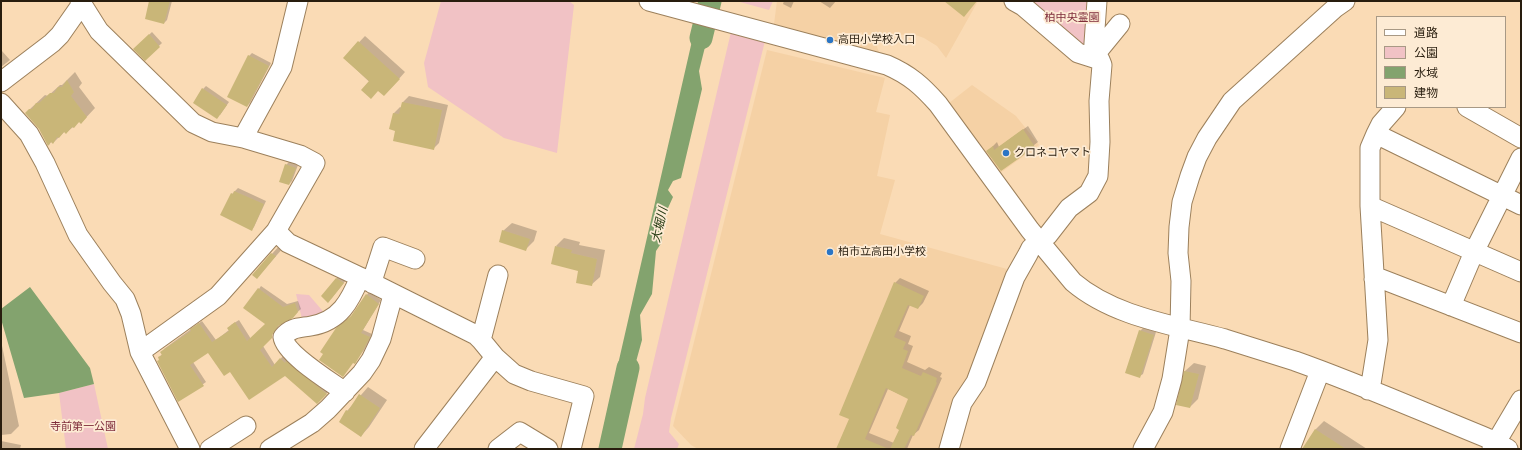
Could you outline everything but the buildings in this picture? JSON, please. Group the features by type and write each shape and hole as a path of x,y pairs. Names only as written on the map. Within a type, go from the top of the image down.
{"street":[{"path":"243,138 282,67 298,1"},
{"path":"649,1 887,64 904,72 921,86 938,104 1040,242 1073,282 1081,289 1108,304 1162,324 1225,339 1320,371 1368,390 1498,447 1521,400"},
{"path":"949,449 962,403 976,382 1015,277 1031,248 1048,235 1069,208 1089,193 1098,176 1100,142 1099,101 1102,65 1100,60 1078,53 1023,6 1014,1"},
{"path":"1093,57 1098,1"},
{"path":"1143,449 1164,412 1172,379 1180,328 1181,281 1178,253 1182,202 1197,157 1206,138 1232,101 1335,8 1345,1"},
{"path":"1,82 52,43 60,35 80,3 99,31 193,123 212,132 243,138 300,155 315,163 276,231 218,296 140,352"},
{"path":"1093,57 1120,24"},
{"path":"1,103 29,134 45,163 78,234 125,300 131,314 140,352 190,449"},
{"path":"1368,390 1371,384 1378,340 1370,206 1370,148 1382,124 1395,108"},
{"path":"1469,108 1521,138"},
{"path":"1376,134 1521,204"},
{"path":"1450,306 1474,252 1521,158"},
{"path":"1370,206 1521,272"},
{"path":"276,231 288,243 457,325 481,340 514,374 531,381 584,396 571,449"},
{"path":"345,392 294,354 284,342 283,337 287,332 294,329 313,326 330,319 343,310 351,298 367,280 374,275 383,246 415,259"},
{"path":"481,340 498,275"},
{"path":"1374,279 1379,278 1521,333"},
{"path":"270,449 312,423 345,392 371,360 380,340 393,295"},
{"path":"424,449 495,356"},
{"path":"1290,449 1320,371"},
{"path":"210,449 246,426"},
{"path":"498,449 520,432 548,449"}],"shaded area":[{"path":"777,1 978,1 946,58 937,46 924,38 913,34 880,36 877,47 881,57 852,47 861,44 862,32 838,42 774,24"},
{"name":"柏市立高田小学校","path":"767,50 885,78 876,112 890,115 877,176 895,180 880,234 1007,269 972,378 943,449 698,449 691,445 673,426"},
{"path":"972,85 1016,116 1039,145 996,176 944,107"}],"green space":[{"path":"441,1 569,1 574,5 557,153 504,138 428,87 424,63"},
{"path":"740,1 773,1 769,10"},
{"name":"柏中央霊園","path":"1026,1 1090,1 1085,46 1081,47"},
{"path":"731,32 765,41 671,418 669,432 679,444 677,449 634,449 643,414 645,398"},
{"path":"296,294 309,295 327,316 302,319"},
{"name":"寺前第一公園","path":"94,384 108,449 66,449 59,393"}],"water":[{"path":"697,19 711,23 699,71 702,89 681,178 673,181 668,190 673,197 661,229 662,242 656,251 652,294 640,315 642,340 626,398 611,395"},
{"path":"30,287 90,368 94,384 59,393 24,398 1,319 1,309"},
{"path":"611,410 622,413 614,449 603,449"}],"waterway":[{"name":"大堀川","path":"701,38 710,1"},
{"name":"大堀川","path":"610,449 628,368"}],"place":[{"name":"高田小学校入口","path":"830,40"},
{"name":"クロネコヤマト","path":"1006,153"},
{"name":"柏市立高田小学校","path":"830,252"}]}
